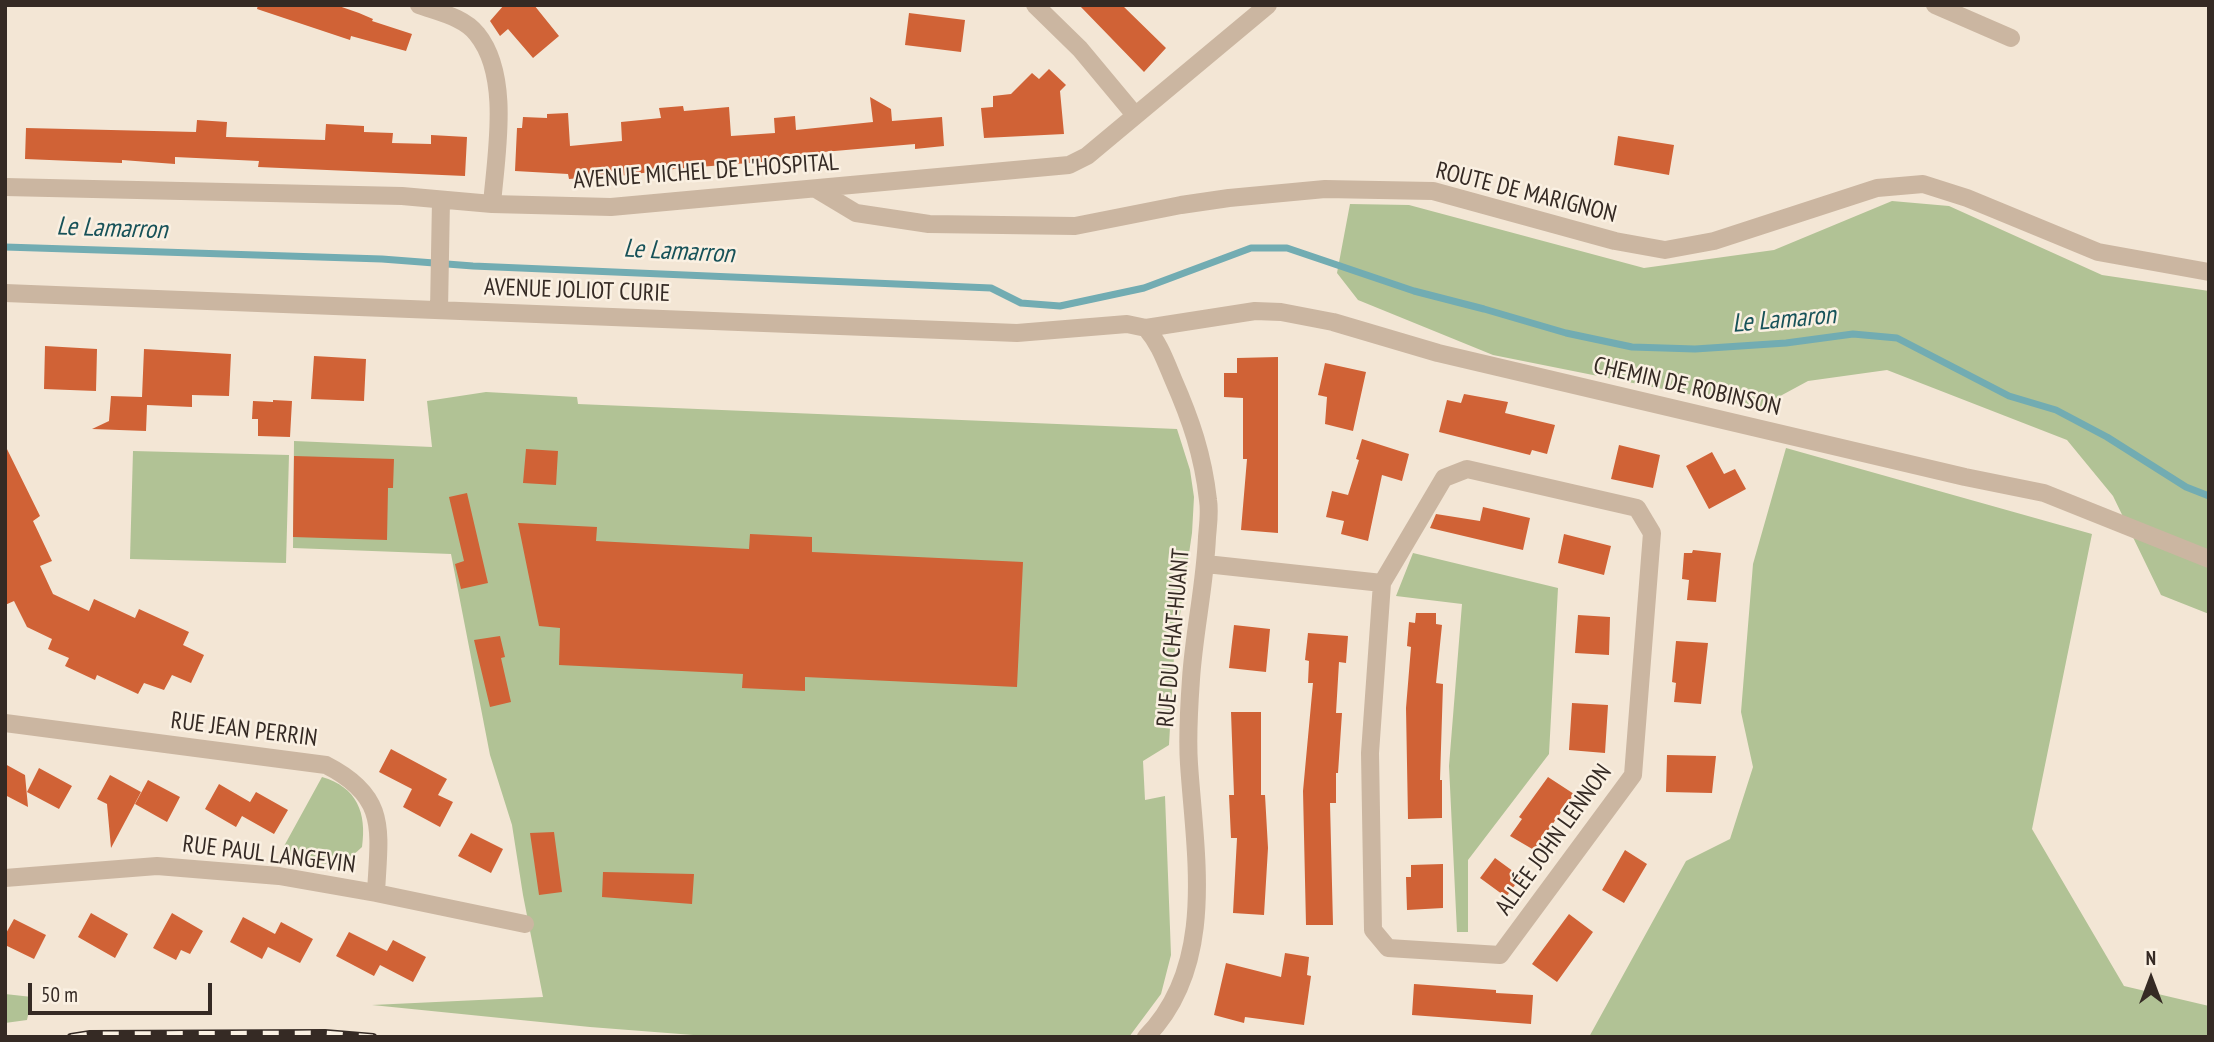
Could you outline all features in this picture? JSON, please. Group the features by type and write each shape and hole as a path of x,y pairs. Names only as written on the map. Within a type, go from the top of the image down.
{"street":[{"path":"419,5 453,16 476,33 492,62 499,102 492,204"},
{"path":"1035,5 1080,49 1135,115"},
{"name":"AVENUE MICHEL DE L'HOSPITAL","path":"5,187 402,196 492,204 611,207 1069,165 1087,156 1268,5"},
{"path":"1935,5 2011,38"},
{"name":"ROUTE DE MARIGNON","path":"816,189 856,213 929,224 1075,226 1229,198 1325,189 1433,191 1615,241 1665,250 1714,241 1877,188 1923,184 1967,198 2098,253 2209,272"},
{"path":"439,310 441,200"},
{"name":"AVENUE JOLIOT CURIE","path":"5,293 1017,334 1127,324 1146,328"},
{"name":"CHEMIN DE ROBINSON","path":"1146,328 1255,311 1281,312 1333,322 1438,353 1965,477 2044,493 2209,559"},
{"name":"RUE DU CHAT-HUANT","path":"1146,328 1156,340 1192,422 1202,457 1209,503 1206,564 1191,677 1189,761 1199,881 1193,944 1179,990 1162,1021 1146,1037"},
{"name":"ALLÉE JOHN LENNON","path":"1467,468 1637,508 1652,533 1633,775 1500,955 1388,948 1373,930 1370,753 1382,583 1444,478 1467,468"},
{"path":"1206,564 1382,583"},
{"name":"RUE JEAN PERRIN","path":"5,723 326,765 349,777 368,796 376,819 376,893"},
{"name":"RUE PAUL LANGEVIN","path":"5,878 157,866 279,876 524,924"}],"green space":[{"path":"1892,201 1949,206 2102,275 2209,291 2209,614 2161,595 2113,496 2067,440 1887,370 1808,381 1758,408 1493,355 1358,300 1337,273 1350,204 1409,205 1644,268 1774,250"},
{"path":"486,392 577,397 578,404 1177,429 1190,470 1194,497 1192,533 1174,656 1169,745 1143,761 1145,800 1165,796 1171,955 1161,994 1129,1037 719,1037 372,1005 543,997 512,825 490,755 451,554 293,548 294,441 432,447 427,401"},
{"path":"1786,448 2092,534 2032,829 2124,986 2209,1006 2209,1037 1589,1037 1686,861 1730,839 1753,767 1741,712 1753,564"},
{"path":"133,451 289,455 286,563 130,559"},
{"path":"1413,553 1558,588 1549,754 1468,860 1468,932 1457,932 1449,766 1462,604 1396,596"},
{"path":"322,777 344,787 357,803 363,823 362,847 334,863 316,863 284,857 283,848"},
{"path":"5,994 32,997 27,1020 5,1023"}],"building":[{"path":"258,5 336,5 373,19 372,21 412,34 406,51 351,36 350,40 257,9"},
{"path":"504,5 534,5 559,36 533,58 508,29 500,36 490,21"},
{"path":"1079,5 1122,5 1166,48 1144,72"},
{"path":"909,13 965,20 961,52 905,45"},
{"path":"1049,69 1066,85 1060,91 1064,134 984,138 981,108 993,107 993,96 1011,94 1032,73 1039,79"},
{"path":"870,97 891,109 892,121 942,117 944,146 915,149 915,144 823,152 823,157 674,169 604,178 569,179 568,174 515,171 517,128 522,128 523,117 547,118 547,114 568,113 570,146 622,141 621,122 661,118 659,108 683,106 684,111 729,107 731,136 775,133 774,118 795,116 796,130 873,122"},
{"path":"197,120 227,122 226,137 325,140 326,124 364,126 364,132 393,133 392,143 431,144 431,135 467,137 465,176 258,167 259,161 175,157 175,164 122,160 122,163 25,159 26,128 196,132"},
{"path":"1618,136 1674,145 1669,175 1614,165"},
{"path":"45,346 97,349 96,391 44,389"},
{"path":"144,349 231,354 229,396 192,395 192,407 147,405 146,431 92,429 109,421 111,396 142,397"},
{"path":"314,356 366,359 364,401 311,399"},
{"path":"1278,357 1278,533 1241,530 1247,459 1243,459 1243,398 1224,397 1224,373 1237,373 1237,358"},
{"path":"1325,363 1366,372 1353,431 1325,424 1327,397 1318,395"},
{"path":"1464,394 1508,402 1505,413 1555,425 1547,454 1532,450 1530,455 1439,432 1447,400 1461,403"},
{"path":"253,401 292,401 290,437 258,436 258,419 252,419"},
{"path":"1362,439 1409,454 1402,481 1382,475 1368,541 1341,534 1344,521 1326,517 1332,491 1348,495 1359,460 1356,459"},
{"path":"5,445 40,516 33,521 52,561 40,566 53,594 89,611 94,599 135,618 139,609 189,632 183,645 204,655 191,683 172,675 164,690 144,683 138,694 97,675 95,680 65,666 69,658 48,649 52,639 27,627 14,601 5,605"},
{"path":"1619,445 1660,455 1653,488 1611,479"},
{"path":"526,449 558,451 556,485 523,483"},
{"path":"1712,452 1724,474 1735,469 1746,489 1709,509 1686,466"},
{"path":"294,456 394,459 393,488 388,488 387,540 293,537"},
{"path":"467,493 488,583 461,589 455,564 464,561 449,497"},
{"path":"1483,507 1530,518 1523,550 1430,528 1436,514 1480,521"},
{"path":"518,523 597,527 596,541 749,549 750,534 812,537 812,552 1023,562 1017,687 805,677 805,691 742,688 743,674 559,665 560,628 539,626"},
{"path":"1564,534 1611,546 1604,575 1558,563"},
{"path":"1693,550 1721,553 1716,602 1687,600 1689,580 1682,579 1684,553 1692,553"},
{"path":"1416,613 1436,613 1436,624 1442,625 1436,683 1443,684 1440,780 1442,818 1408,819 1406,708 1411,647 1407,646 1409,622 1415,623"},
{"path":"1578,615 1610,617 1609,655 1575,653"},
{"path":"1234,625 1270,629 1266,672 1229,668"},
{"path":"1308,633 1348,636 1346,663 1339,662 1336,713 1342,713 1336,803 1330,803 1333,925 1306,925 1303,791 1313,683 1308,683 1309,661 1305,660"},
{"path":"500,636 505,657 501,658 511,702 490,707 474,640"},
{"path":"1676,641 1708,643 1701,704 1674,702 1676,683 1672,682"},
{"path":"1572,703 1608,705 1605,753 1569,750"},
{"path":"1231,712 1261,712 1261,795 1265,795 1268,848 1264,915 1233,913 1237,838 1231,838 1229,795 1234,795"},
{"path":"391,749 447,779 438,795 453,802 440,827 403,807 412,789 379,772"},
{"path":"1667,755 1716,756 1712,793 1666,792"},
{"path":"5,764 25,775 28,807 5,795"},
{"path":"39,768 72,786 59,809 27,792"},
{"path":"110,775 141,792 111,848 107,804 97,799"},
{"path":"1548,777 1574,794 1534,850 1510,836 1522,819 1519,817"},
{"path":"148,780 180,797 167,822 135,804"},
{"path":"219,784 250,802 256,792 288,810 274,834 242,816 236,827 205,809"},
{"path":"554,832 562,892 539,895 530,833"},
{"path":"471,833 503,849 491,873 458,856"},
{"path":"1625,850 1647,864 1624,903 1602,890"},
{"path":"1495,858 1521,877 1506,897 1480,878"},
{"path":"1443,864 1443,908 1407,910 1406,877 1411,877 1411,865"},
{"path":"603,872 694,874 692,904 602,897"},
{"path":"91,913 128,934 115,958 78,937"},
{"path":"172,913 203,931 190,954 181,950 176,960 153,948"},
{"path":"1569,914 1593,932 1557,982 1532,964"},
{"path":"243,917 275,934 281,922 313,939 300,963 268,947 262,959 230,942"},
{"path":"14,919 46,935 34,959 5,945 5,935"},
{"path":"349,932 387,951 393,940 426,957 413,982 380,965 374,976 336,956"},
{"path":"1285,953 1309,957 1307,975 1311,976 1304,1025 1245,1017 1244,1023 1214,1015 1226,963 1281,977"},
{"path":"1414,984 1533,995 1531,1024 1412,1015"}],"waterway":[{"name":"Le Lamarron","path":"5,247 382,259 473,266 991,288 1021,303 1060,306 1144,288 1251,248 1287,248 1414,291 1566,333 1632,347 1695,349 1786,343 1853,334 1897,338 2009,396 2056,410 2107,437 2186,487 2209,496"}],"railway":[{"path":"71,1037 90,1034 325,1033 373,1037"}],"water label":[{"name":"Le Lamaron","path":"1784,320"}]}
